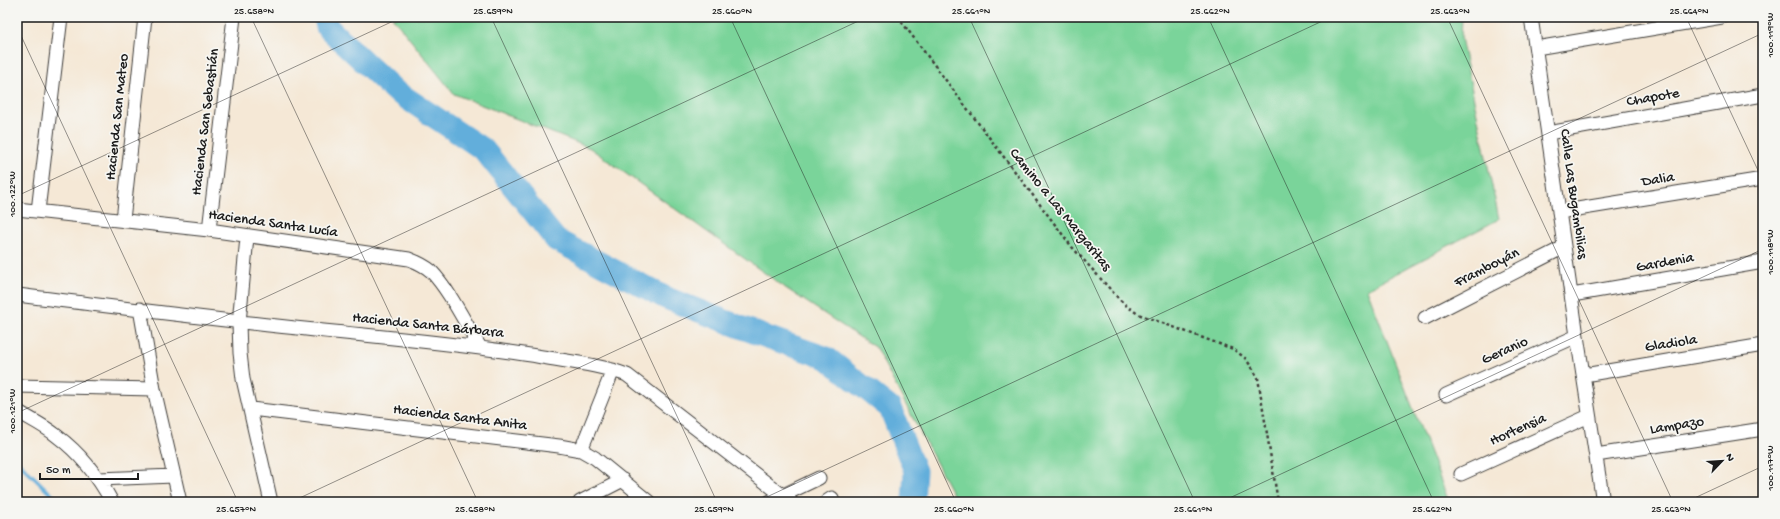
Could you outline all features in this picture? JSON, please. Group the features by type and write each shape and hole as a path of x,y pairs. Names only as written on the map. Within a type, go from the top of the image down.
{"street":[{"path":"38,211 62,17"},
{"name":"Hacienda San Mateo","path":"123,220 145,17"},
{"name":"Hacienda San Sebastián","path":"209,230 234,17"},
{"name":"Calle Las Bugambilias","path":"1531,17 1577,336 1603,502"},
{"path":"1536,48 1722,17"},
{"name":"Chapote","path":"1548,133 1763,95"},
{"name":"Dalia","path":"1559,212 1763,179"},
{"name":"Hacienda Santa Lucía","path":"17,209 209,230 248,237 409,259 431,271 480,347"},
{"path":"248,237 239,323 240,353 243,379 272,502"},
{"name":"Framboyán","path":"1425,318 1564,247"},
{"name":"Gardenia","path":"1572,294 1763,262"},
{"name":"Hacienda Santa Bárbara","path":"17,296 140,309 239,323 480,347 594,365 613,370 627,375 788,499"},
{"path":"140,309 154,389 180,502"},
{"name":"Geranio","path":"1446,395 1577,336"},
{"name":"Gladiola","path":"1584,375 1763,345"},
{"path":"581,450 613,370"},
{"path":"17,386 154,389"},
{"name":"Hacienda Santa Anita","path":"251,409 559,446 581,450 595,458 649,502"},
{"path":"17,411 57,436 83,459 99,479 112,502"},
{"name":"Hortensia","path":"1461,474 1589,416"},
{"name":"Lampazo","path":"1596,455 1763,429"},
{"path":"99,479 174,476"},
{"path":"769,502 788,499 819,478"},
{"path":"580,502 623,480"}],"path":[{"name":"Camino a Las Margaritas","path":"898,17 1072,247 1128,308 1138,314 1233,349 1249,363 1258,378 1261,392 1278,502"}],"green space":[{"path":"392,17 1462,17 1461,38 1499,219 1367,289 1449,502 957,502 876,348 787,289 590,148 454,94"}],"waterway":[{"path":"325,17 327,27 394,90 484,150 556,240 666,298 761,335 827,358 890,408 915,471 913,502"},
{"path":"17,461 57,500 57,502"}]}
